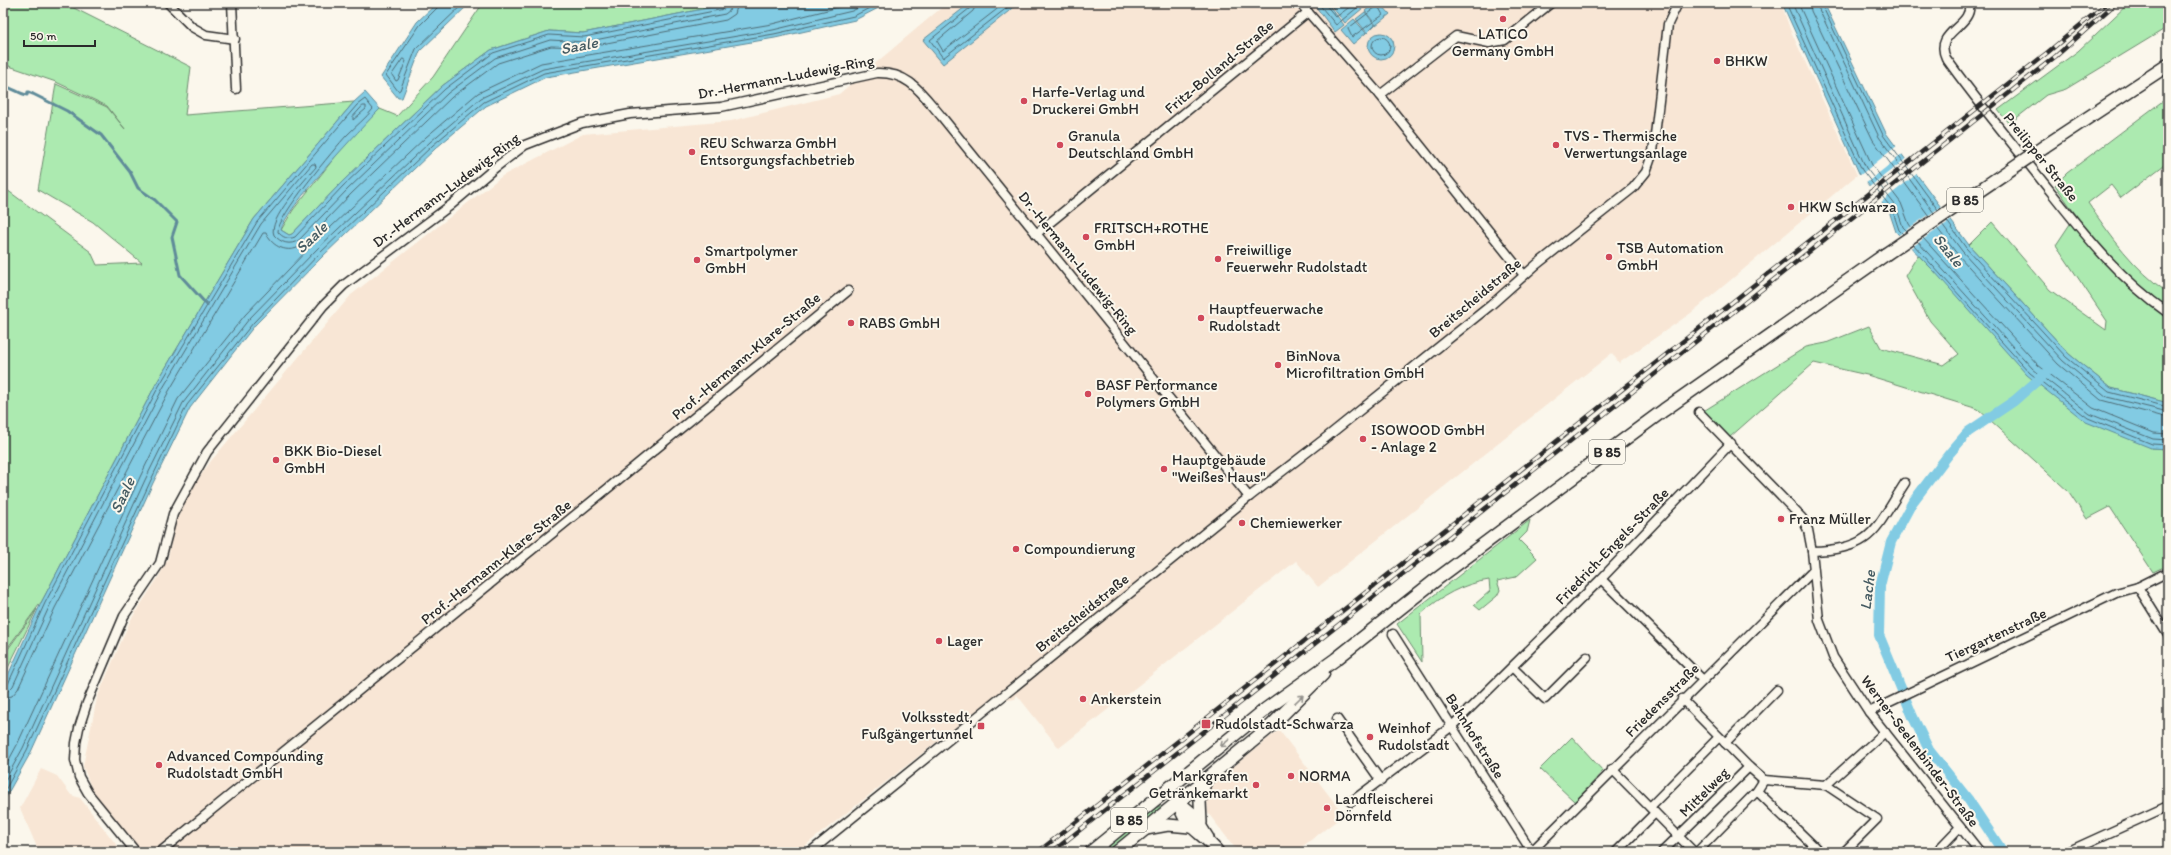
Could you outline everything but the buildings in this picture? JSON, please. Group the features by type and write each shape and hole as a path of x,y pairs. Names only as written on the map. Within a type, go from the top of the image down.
{"main road":[{"name":"B 85","path":"1091,852 1266,710 1336,659 1437,579 1664,410 1886,254 2168,65"},
{"name":"B 85","path":"1117,852 1271,726 1309,689 1336,659"},
{"path":"1168,789 1179,802"}],"street":[{"path":"168,3 192,27 206,35 235,39"},
{"path":"232,3 235,39 236,88"},
{"path":"1300,3 1380,95 1524,275"},
{"path":"1380,95 1456,36 1489,43 1505,40 1551,3"},
{"name":"Breitscheidstraße","path":"810,852 1249,497 1323,440 1491,305 1524,275 1633,188 1646,172 1653,152 1668,24 1678,3"},
{"name":"Preilipper Straße","path":"1970,3 1968,14 1943,44 1942,51 1946,58 1994,121 2113,268 2142,295 2168,313"},
{"name":"Fritz-Bolland-Straße","path":"1036,234 1308,12"},
{"name":"Dr.-Hermann-Ludewig-Ring","path":"136,852 88,793 78,777 75,760 78,728 115,634 124,616 160,563 173,514 207,452 323,306 344,285 451,205 525,145 582,123 630,114 721,107 877,74 898,75 910,81 920,91 1249,497"},
{"name":"Prof.-Hermann-Klare-Straße","path":"160,852 601,494 848,291"},
{"name":"Werner-Seelenbinder-Straße","path":"1699,412 1731,443 1802,518 1808,530 1812,551 1819,620 1833,657 1869,712 1980,852"},
{"name":"Friedrich-Engels-Straße","path":"1351,802 1381,781 1452,726 1513,668 1601,579 1731,443"},
{"path":"1812,551 1843,549 1863,541 1874,530 1905,483"},
{"name":"Friedensstraße","path":"1532,851 1702,679 1813,571"},
{"name":"Tiergartenstraße","path":"1869,712 2116,593 2138,587 2168,572"},
{"path":"1601,579 1702,679"},
{"path":"2138,587 2168,636"},
{"name":"Bahnhofstraße","path":"1393,634 1532,851"},
{"path":"1513,668 1545,699 1587,657"},
{"path":"1725,743 1777,690"},
{"name":"Mittelweg","path":"1612,769 1695,852 1757,791 1764,780 1749,767 1682,699"},
{"path":"1337,719 1381,781"},
{"path":"1826,785 1885,732"},
{"path":"1616,852 1652,810 1719,737"},
{"name":"Mittelweg","path":"1662,852 1749,767"},
{"path":"1201,824 1200,801 1206,780"},
{"path":"1764,780 1826,785 1877,819 1844,852"},
{"path":"1757,791 1820,852"},
{"path":"1179,802 1194,814 1209,840 1218,852"},
{"path":"1179,802 1182,816 1190,827 1209,840"},
{"path":"2067,852 2168,806"},
{"path":"1146,829 1168,824 1190,827"},
{"path":"1936,852 1960,827"}],"shaded area":[{"path":"947,3 1781,3 1790,29 1857,175 1691,313 1619,363 1612,353 1318,587 1296,561 1059,748 1017,695 1015,699 986,703 797,852 142,852 93,793 83,766 97,698 130,621 158,578 168,559 174,528 182,507 194,485 211,461 351,295 502,176 583,134 731,121 839,94"},
{"path":"1279,730 1344,815 1295,852 1238,852 1208,813 1207,797 1214,782"},
{"path":"41,769 57,776 71,795 80,798 122,852 39,852 20,808"}],"green space":[{"path":"3,3 64,3 191,67 185,115 354,102 254,219 156,384 42,601 3,654 3,187 91,252 97,265 142,263 93,222 38,190 56,84 107,107 125,129 107,106 56,82 3,64"},
{"path":"483,3 733,3 583,33 549,31 491,50 442,86 341,183 292,234 289,235 281,230 293,210 350,138 380,109 397,116 433,77"},
{"path":"2129,3 2168,3 2168,27 2066,89 2046,95 2009,124 1998,110 2078,51"},
{"path":"2168,97 2168,162 2121,198 2111,185 2088,203 2124,252 2144,274 2168,293 2168,403 2111,388 2069,354 1969,245 1992,222 2050,290 2106,330 2107,321 2056,245 2076,215 2055,185 2067,173"},
{"path":"1918,255 1934,271 2151,448 2168,449 2168,565 2153,572 2110,507 2087,519 2069,492 1978,409 1867,375 1814,363 1730,437 1702,412 1806,347 1826,343 1869,326 1881,348 1944,365 1959,354 1930,321 1905,276"},
{"path":"1530,520 1527,532 1519,540 1537,558 1516,577 1497,581 1500,590 1497,596 1480,610 1474,605 1490,591 1489,580 1470,584 1444,596 1421,614 1422,662 1397,624"},
{"path":"37,609 3,678 3,656"},
{"path":"1572,737 1603,771 1575,802 1540,769"},
{"path":"1160,806 1164,807 1125,841 1108,851 1101,852 1151,810"}],"water":[{"path":"437,3 470,3 420,51 402,98 398,98 381,77 417,22"},
{"name":"Saale","path":"733,3 888,3 855,20 775,38 546,77 486,106 436,148 323,256 255,325 190,408 153,483 31,752 3,802 3,686 42,601 156,384 254,219 354,102 365,92 380,109 325,169 295,205 285,220 281,230 289,235 292,234 341,183 442,86 491,50 549,31 583,33"},
{"path":"970,3 1019,3 943,64 923,40"},
{"path":"1313,3 1327,3 1344,25 1335,32"},
{"path":"1329,3 1369,3 1345,23"},
{"path":"1375,3 1380,3 1390,14 1376,25 1365,11"},
{"name":"Saale","path":"1782,3 1824,3 1886,133 1969,245 2069,354 2111,388 2168,403 2168,449 2151,448 2086,422 2027,375 1934,271 1896,232 1889,211 1859,173"},
{"path":"1365,12 1375,25 1367,33 1356,19"},
{"path":"1354,19 1366,33 1353,44 1341,30"},
{"path":"1381,33 1390,37 1394,46 1390,55 1381,59 1372,55 1368,46 1372,37"}],"pier":[{"path":"1898,145 1904,153 1865,184 1859,176"},
{"path":"1907,158 1918,173 1880,203 1868,188"},
{"path":"1942,206 1953,219 1909,249 1897,236"}],"waterway":[{"path":"3,91 5,87 27,95 28,92 33,94 67,111 101,135 130,172 138,188 155,200 177,222 172,237 180,275 207,305"},
{"name":"Lache","path":"2003,852 1968,799 1929,750 1913,717 1879,635 1880,586 1891,542 1912,503 1949,454 1968,432 2014,401 2045,374"}],"railway":[{"path":"1038,852 2048,52 2107,3"},
{"path":"1052,852 2056,56 2116,3"}],"place":[{"name":"LATICO Germany GmbH","path":"1503,19"},
{"name":"BHKW","path":"1717,61"},
{"name":"Harfe-Verlag und Druckerei GmbH","path":"1024,101"},
{"name":"Granula Deutschland GmbH","path":"1060,145"},
{"name":"TVS - Thermische Verwertungsanlage","path":"1556,145"},
{"name":"REU Schwarza GmbH Entsorgungsfachbetrieb","path":"692,152"},
{"name":"HKW Schwarza","path":"1791,207"},
{"name":"FRITSCH+ROTHE GmbH","path":"1086,237"},
{"name":"TSB Automation GmbH","path":"1609,257"},
{"name":"Freiwillige Feuerwehr Rudolstadt","path":"1218,259"},
{"name":"Smartpolymer GmbH","path":"697,260"},
{"name":"Hauptfeuerwache Rudolstadt","path":"1201,318"},
{"name":"RABS GmbH","path":"851,323"},
{"name":"BinNova Microfiltration GmbH","path":"1278,365"},
{"name":"BASF Performance Polymers GmbH","path":"1088,394"},
{"name":"ISOWOOD GmbH - Anlage 2","path":"1363,439"},
{"name":"BKK Bio-Diesel GmbH","path":"276,460"},
{"name":"Hauptgebäude \"Weißes Haus\"","path":"1164,469"},
{"name":"Franz Müller","path":"1781,519"},
{"name":"Chemiewerker","path":"1242,523"},
{"name":"Compoundierung","path":"1016,549"},
{"name":"Lager","path":"939,641"},
{"name":"Ankerstein","path":"1083,699"},
{"name":"Rudolstadt-Schwarza","path":"1206,724"},
{"name":"Volksstedt, Fußgängertunnel","path":"981,726"},
{"name":"Weinhof Rudolstadt","path":"1370,737"},
{"name":"Advanced Compounding Rudolstadt GmbH","path":"159,765"},
{"name":"NORMA","path":"1291,776"},
{"name":"Markgrafen Getränkemarkt","path":"1256,785"},
{"name":"Landfleischerei Dörnfeld","path":"1327,808"}]}
